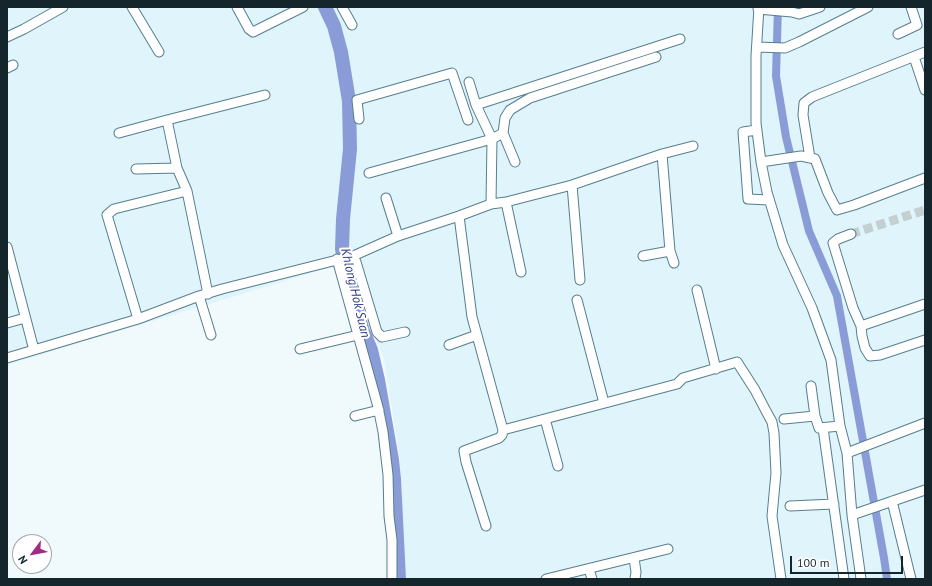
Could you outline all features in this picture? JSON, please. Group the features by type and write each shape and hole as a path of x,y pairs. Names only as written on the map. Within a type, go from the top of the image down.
{"street":[{"path":"7,37 63,7"},
{"path":"132,7 159,52"},
{"path":"237,7 249,29 253,32 303,7"},
{"path":"342,7 352,25"},
{"path":"820,7 799,14 758,8 757,130 761,162 783,245 812,308 831,360 840,426 850,451 852,515 861,579"},
{"path":"757,48 785,48 868,7"},
{"path":"898,34 917,25 911,7"},
{"path":"476,105 680,39"},
{"path":"806,157 803,115 804,103 812,97 925,52"},
{"path":"515,162 503,133 505,118 510,110 530,98 656,57"},
{"path":"914,57 925,90"},
{"path":"359,119 357,100 452,73 468,120"},
{"path":"458,91 470,84 476,105 492,139 491,204"},
{"path":"119,133 265,96"},
{"path":"167,120 178,168 187,191 210,335"},
{"path":"757,130 743,132 748,199 770,200"},
{"path":"369,173 492,139 503,133"},
{"path":"7,358 138,319 203,295 352,256 398,236 491,204 506,202 572,185 662,154 693,146"},
{"path":"662,154 670,251 674,263"},
{"path":"761,162 806,157 815,159 828,193 837,210 925,178"},
{"path":"136,169 178,168"},
{"path":"572,185 580,280"},
{"path":"138,319 107,215 114,209 187,191"},
{"path":"386,198 398,236"},
{"path":"506,202 522,272"},
{"path":"459,216 472,318 503,430 502,435 499,438 464,451 468,470 486,526"},
{"path":"851,234 838,239 833,243 853,308 861,326 863,342 870,356 880,355 925,340"},
{"path":"7,247 34,350"},
{"path":"643,256 670,251"},
{"path":"352,256 356,262 376,332 382,337 405,332"},
{"path":"339,259 379,410 388,475 389,516 392,540 392,579"},
{"path":"697,290 716,368"},
{"path":"576,300 604,403"},
{"path":"861,326 925,304"},
{"path":"7,323 25,318"},
{"path":"300,349 358,335"},
{"path":"449,345 477,335"},
{"path":"503,430 677,384 683,378 737,362 755,390 772,422 776,454 775,497 772,516 781,579"},
{"path":"811,386 815,416 819,428 840,426"},
{"path":"355,416 379,410"},
{"path":"784,419 815,416"},
{"path":"545,418 558,466"},
{"path":"850,451 925,424"},
{"path":"823,428 844,579"},
{"path":"852,515 925,490"},
{"path":"892,501 911,579"},
{"path":"790,506 834,504"},
{"path":"546,579 668,549"},
{"path":"634,558 636,579"},
{"path":"589,569 592,579"}],"shaded area":[{"path":"7,7 925,7 925,579 405,579 400,460 384,359 370,322 351,261 7,365"}],"waterway":[{"name":"Khlong Hok Suan","path":"325,7 334,26 341,52 349,101 350,149 343,219 342,249 355,305 371,350 378,380 392,460 399,579"},
{"path":"778,7 776,76 786,137 809,231 837,296 887,579"}],"tunnel":[{"path":"851,234 925,210"}]}
